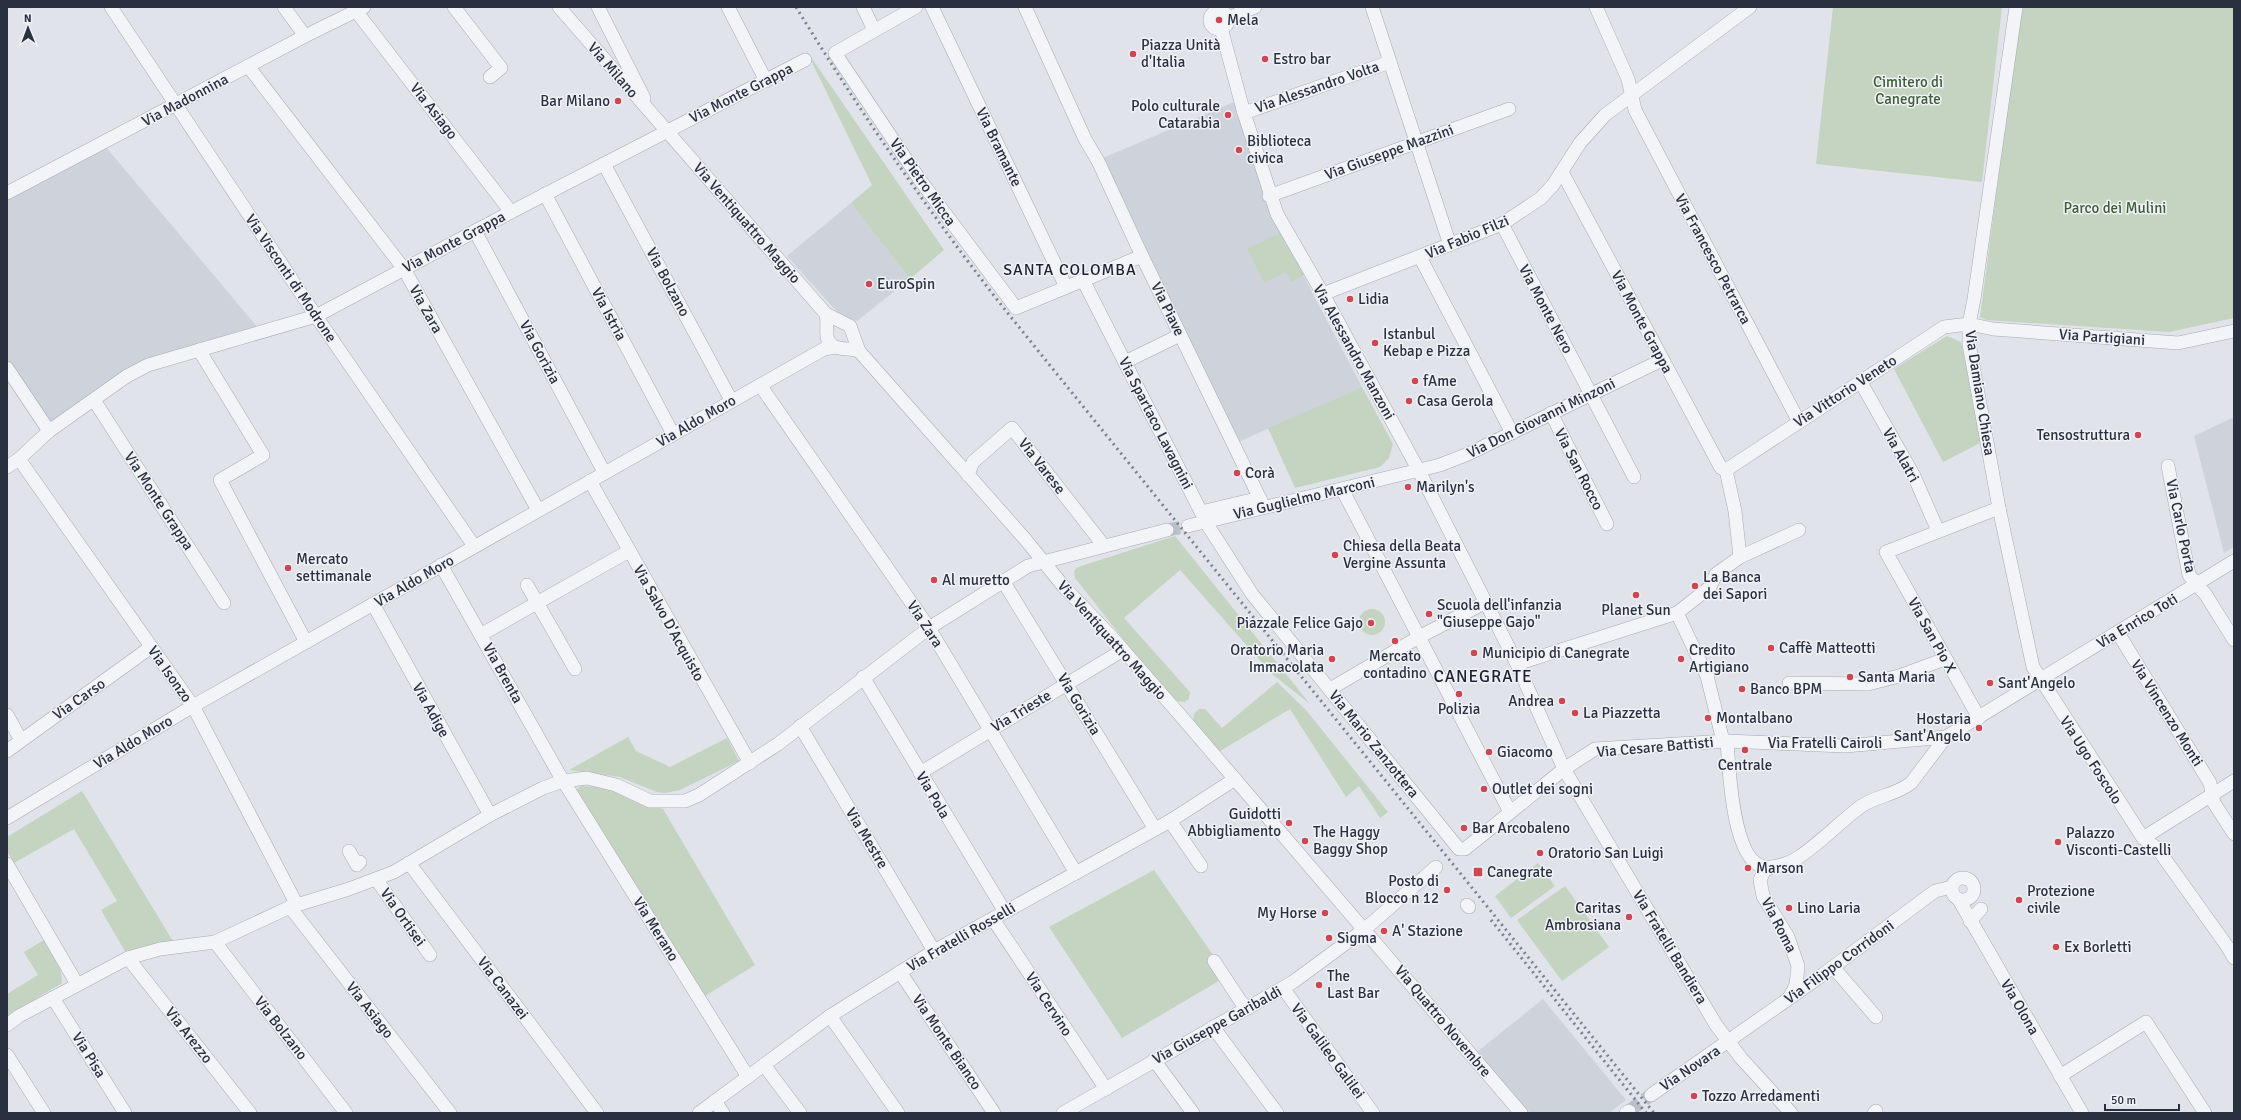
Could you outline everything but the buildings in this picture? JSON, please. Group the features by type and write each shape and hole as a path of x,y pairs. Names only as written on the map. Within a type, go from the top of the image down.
{"street":[{"name":"Via Visconti di Modrone","path":"111,7 175,106 316,316 474,546"},
{"path":"284,7 305,36"},
{"path":"454,7 501,68 490,77"},
{"name":"Via Milano","path":"559,7 667,131"},
{"path":"598,7 645,100 666,125 667,131"},
{"path":"728,7 766,82"},
{"path":"862,7 874,30 916,7"},
{"name":"Via Bramante","path":"932,7 1066,287"},
{"name":"Via Piave","path":"1025,7 1142,256 1262,503"},
{"name":"Via Piave","path":"1030,7 1032,23"},
{"path":"1220,16 1263,7"},
{"path":"1372,7 1450,246"},
{"name":"Via Francesco Petrarca","path":"1596,7 1628,79 1635,110 1799,422"},
{"name":"Via Fabio Filzi","path":"1323,294 1450,246 1502,224 1541,198 1558,179 1580,143 1596,124 1632,95 1750,7"},
{"name":"Via Damiano Chiesa","path":"2016,7 1969,324 1969,344 1999,508 2033,667 2040,680"},
{"name":"Via Madonnina","path":"7,193 175,106 305,36 360,9"},
{"name":"Via Asiago","path":"360,9 511,212"},
{"name":"Via Alessandro Manzoni","path":"1220,16 1244,113 1269,196 1277,214 1323,294 1419,471 1517,664"},
{"name":"Via Pietro Micca","path":"874,30 835,53 920,180 1016,308 1066,287"},
{"name":"Via Monte Grappa","path":"7,467 19,459 49,431 127,376 148,365 316,316 545,194 766,82 805,60"},
{"name":"Via Alessandro Volta","path":"1244,113 1390,62"},
{"name":"Via Zara","path":"248,66 404,269 538,510"},
{"name":"Via Giuseppe Mazzini","path":"1269,196 1509,109"},
{"name":"Via Ventiquattro Maggio","path":"667,131 826,314 850,326 859,351 964,470 1064,587 1123,650 1365,929"},
{"name":"Via Bolzano","path":"604,164 731,400"},
{"name":"Via Monte Grappa","path":"1562,172 1721,468 1726,470"},
{"name":"Via Istria","path":"545,194 673,434"},
{"name":"Via Monte Nero","path":"1502,224 1634,477"},
{"name":"Via Gorizia","path":"475,231 604,472"},
{"path":"1066,287 1142,256"},
{"path":"1420,257 1512,433"},
{"name":"Via Spartaco Lavagnini","path":"1083,280 1201,512 1262,503"},
{"path":"826,314 832,342"},
{"path":"832,342 836,322 844,322"},
{"name":"Via Partigiani","path":"1969,324 1993,329 2178,344 2234,331"},
{"name":"Via Vittorio Veneto","path":"1726,470 1944,327 1969,324"},
{"path":"1125,362 1180,334"},
{"path":"832,342 851,342 854,336"},
{"path":"832,342 859,351"},
{"name":"Via Aldo Moro","path":"7,818 193,706 731,400 760,385 832,342"},
{"path":"199,350 263,455 220,480 306,642"},
{"name":"Via Don Giovanni Minzoni","path":"1419,471 1468,454 1591,393 1662,360"},
{"path":"7,368 49,431"},
{"name":"Via Alatri","path":"1860,381 1914,476 1938,531"},
{"name":"Via Zara","path":"760,385 929,628 1076,873"},
{"name":"Via Monte Grappa","path":"94,400 224,603"},
{"name":"Via San Rocco","path":"1551,413 1607,524"},
{"name":"Via Varese","path":"964,470 1012,428 1104,546"},
{"name":"Via Isonzo","path":"19,459 193,706 294,906"},
{"name":"Via Carlo Porta","path":"2168,466 2188,575 2197,584 2234,640"},
{"path":"1726,470 1735,511 1740,557"},
{"name":"Via Guglielmo Marconi","path":"1188,526 1205,522 1262,503 1342,489 1419,471"},
{"name":"Via Salvo D'Acquisto","path":"590,481 750,764"},
{"path":"1342,489 1510,812"},
{"path":"1938,531 1999,508"},
{"name":"Via Mario Zanzottera","path":"1205,522 1252,594 1459,849"},
{"path":"7,1025 19,1016 128,958 160,949 215,942 294,906 376,879 409,864 531,792 563,781 587,778 604,781 650,801 685,801 699,795 750,764 929,628 1028,566 1167,530"},
{"path":"1517,664 1677,614 1710,587 1716,574 1740,557 1799,530"},
{"name":"Via San Pio X","path":"1938,531 1886,552 1979,718"},
{"path":"482,634 629,551"},
{"name":"Via Enrico Toti","path":"1939,741 1979,718 2234,561"},
{"name":"Via Brenta","path":"442,565 563,781"},
{"name":"Via Gorizia","path":"1003,581 1155,829"},
{"path":"527,585 575,669"},
{"path":"1330,689 1419,637 1486,602"},
{"name":"Via Adige","path":"373,604 490,815"},
{"path":"1677,614 1707,676 1725,741 1734,816 1753,860 1761,866 1772,866 1798,858 1862,806 1905,788 1912,783 1939,741"},
{"name":"Via Vincenzo Monti","path":"2118,633 2210,783 2214,803 2234,834"},
{"name":"Via Carso","path":"7,751 151,648"},
{"name":"Via Trieste","path":"920,773 1123,650"},
{"path":"1789,683 1868,684 1900,676 1945,659"},
{"name":"Via Fratelli Bandiera","path":"1517,664 1564,769 1716,1025 1728,1042 1791,1113"},
{"name":"Via Pola","path":"863,678 1004,912"},
{"name":"Via Ugo Foscolo","path":"2040,680 2143,838 2157,848 2234,958"},
{"path":"7,715 21,740"},
{"name":"Via Mestre","path":"800,726 934,951"},
{"name":"Via Fratelli Cairoli","path":"1725,741 1845,746 1939,741"},
{"name":"Via Cesare Battisti","path":"1459,849 1465,849 1564,769 1595,749 1725,741"},
{"name":"Via Fratelli Rosselli","path":"699,1113 830,1016 900,972 934,951 1170,821 1235,779"},
{"name":"Via Merano","path":"563,781 748,1077"},
{"path":"2143,838 2234,781"},
{"path":"1170,821 1201,866"},
{"path":"349,851 356,864 360,862"},
{"path":"7,864 77,984"},
{"name":"Via Canazei","path":"409,864 596,1113"},
{"name":"Via Roma","path":"1772,866 1764,871 1760,880 1763,896 1788,938 1798,966 1796,984 1789,998"},
{"name":"Via Giuseppe Garibaldi","path":"1070,1111 1154,1060 1283,988 1365,929 1436,867"},
{"name":"Via Ortisei","path":"376,879 430,955"},
{"path":"1958,879 1965,879 1971,882 1974,889 1972,896 1966,900 1959,900 1952,894 1952,887 1958,879"},
{"name":"Via Filippo Corridoni","path":"1728,1042 1829,970 1935,890 1952,887"},
{"name":"Via Olona","path":"1959,900 2082,1113"},
{"name":"Via Asiago","path":"294,906 450,1113"},
{"path":"1970,921 1981,909"},
{"name":"Via Cervino","path":"993,919 1106,1089"},
{"name":"Via Quattro Novembre","path":"1365,929 1521,1113"},
{"name":"Via Bolzano","path":"215,942 346,1113"},
{"name":"Via Arezzo","path":"128,958 250,1113"},
{"path":"1214,961 1241,1002 1248,1008"},
{"name":"Via Roma","path":"1798,966 1812,976 1829,970"},
{"path":"1829,970 1876,1017"},
{"name":"Via Monte Bianco","path":"900,972 994,1113"},
{"name":"Via Galileo Galilei","path":"1283,988 1373,1113"},
{"name":"Via Pisa","path":"53,998 125,1113"},
{"path":"830,1016 898,1113"},
{"path":"2060,1076 2146,1022 2204,1113"},
{"path":"1213,1027 1277,1113"},
{"name":"Via Novara","path":"1651,1095 1728,1042"},
{"path":"7,1055 44,1113"},
{"path":"1154,1060 1193,1113"},
{"path":"764,1065 800,1113"},
{"path":"714,1101 723,1113"}],"shaded area":[{"path":"1234,102 1272,216 1362,387 1238,442 1103,158"},
{"path":"105,146 259,329 146,363 50,426 7,363 7,196"},
{"path":"851,203 910,279 857,321 840,315 787,256"},
{"path":"2234,417 2234,547 2224,553 2194,436"},
{"path":"1543,999 1626,1100 1609,1113 1530,1113 1477,1052"}],"green space":[{"name":"Cimitero di Canegrate","path":"1833,7 2002,7 1982,182 1816,164"},
{"name":"Parco dei Mulini","path":"2021,7 2234,7 2234,318 2169,332 1986,320 1980,317"},
{"path":"806,50 944,250 910,279 851,203 872,185"},
{"path":"1282,232 1304,275 1291,282 1286,272 1264,283 1247,249"},
{"path":"1947,336 1961,342 1982,442 1943,462 1894,369"},
{"path":"1362,387 1393,444 1389,458 1380,467 1295,488 1268,428"},
{"path":"1175,536 1310,704 1272,674 1180,570 1124,618 1190,692 1189,699 1185,702 1176,701 1139,659 1075,578 1074,571 1078,567"},
{"path":"1372,609 1381,613 1385,622 1381,631 1372,635 1363,631 1359,622 1363,613"},
{"path":"1277,682 1306,710 1388,812 1380,818 1359,786 1346,797 1290,709 1217,753 1193,722 1194,714 1199,709 1205,709 1222,728"},
{"path":"628,737 636,751 670,767 727,738 739,761 680,790 665,793 657,792 620,777 569,770"},
{"path":"581,786 614,788 643,804 663,809 755,965 705,996 576,790"},
{"path":"82,791 174,943 126,953 101,910 117,901 74,829 14,863 7,851 7,837"},
{"path":"1538,863 1555,886 1511,918 1495,896"},
{"path":"1154,870 1213,955 1208,958 1222,979 1122,1038 1049,927"},
{"path":"1565,886 1609,947 1562,981 1517,920"},
{"path":"44,940 61,971 62,983 7,1016 7,994 38,975 24,952"}],"tunnel":[{"path":"1167,530 1188,526"},
{"path":"1629,1111 1651,1095"}],"railway":[{"path":"796,7 896,162 1006,311 1654,1113"},
{"path":"1491,920 1646,1113"}],"place":[{"name":"Mela","path":"1219,20"},
{"name":"Piazza Unità d'Italia","path":"1133,54"},
{"name":"Estro bar","path":"1265,59"},
{"name":"Bar Milano","path":"618,101"},
{"name":"Polo culturale Catarabia","path":"1228,115"},
{"name":"Biblioteca civica","path":"1239,150"},
{"name":"EuroSpin","path":"869,284"},
{"name":"Lidia","path":"1350,299"},
{"name":"Istanbul Kebap e Pizza","path":"1375,343"},
{"name":"fAme","path":"1415,381"},
{"name":"Casa Gerola","path":"1409,401"},
{"name":"Tensostruttura","path":"2138,435"},
{"name":"Corà","path":"1237,473"},
{"name":"Marilyn's","path":"1408,487"},
{"name":"Chiesa della Beata Vergine Assunta","path":"1335,555"},
{"name":"Mercato settimanale","path":"288,568"},
{"name":"Al muretto","path":"934,580"},
{"name":"La Banca dei Sapori","path":"1695,586"},
{"name":"Planet Sun","path":"1636,595"},
{"name":"Scuola dell'infanzia \"Giuseppe Gajo\"","path":"1429,614"},
{"name":"Piazzale Felice Gajo","path":"1371,623"},
{"name":"Mercato contadino","path":"1395,641"},
{"name":"Caffè Matteotti","path":"1771,648"},
{"name":"Municipio di Canegrate","path":"1474,653"},
{"name":"Oratorio Maria Immacolata","path":"1332,659"},
{"name":"Credito Artigiano","path":"1681,659"},
{"name":"Santa Maria","path":"1850,677"},
{"name":"Sant'Angelo","path":"1990,683"},
{"name":"Banco BPM","path":"1742,689"},
{"name":"Polizia","path":"1459,694"},
{"name":"Andrea","path":"1562,701"},
{"name":"La Piazzetta","path":"1575,713"},
{"name":"Montalbano","path":"1708,718"},
{"name":"Hostaria Sant'Angelo","path":"1979,728"},
{"name":"Centrale","path":"1745,750"},
{"name":"Giacomo","path":"1489,752"},
{"name":"Outlet dei sogni","path":"1484,789"},
{"name":"Guidotti Abbigliamento","path":"1289,823"},
{"name":"Bar Arcobaleno","path":"1464,828"},
{"name":"The Haggy Baggy Shop","path":"1305,841"},
{"name":"Palazzo Visconti-Castelli","path":"2058,842"},
{"name":"Oratorio San Luigi","path":"1540,853"},
{"name":"Marson","path":"1748,868"},
{"name":"Canegrate","path":"1478,872"},
{"name":"Posto di Blocco n 12","path":"1447,890"},
{"name":"Protezione civile","path":"2019,900"},
{"name":"Lino Laria","path":"1789,908"},
{"name":"My Horse","path":"1325,913"},
{"name":"Caritas Ambrosiana","path":"1629,917"},
{"name":"A' Stazione","path":"1384,931"},
{"name":"Sigma","path":"1329,938"},
{"name":"Ex Borletti","path":"2056,947"},
{"name":"The Last Bar","path":"1319,985"},
{"name":"Tozzo Arredamenti","path":"1694,1096"}],"district":[{"name":"SANTA COLOMBA","path":"1070,270"},
{"name":"CANEGRATE","path":"1483,676"}]}
